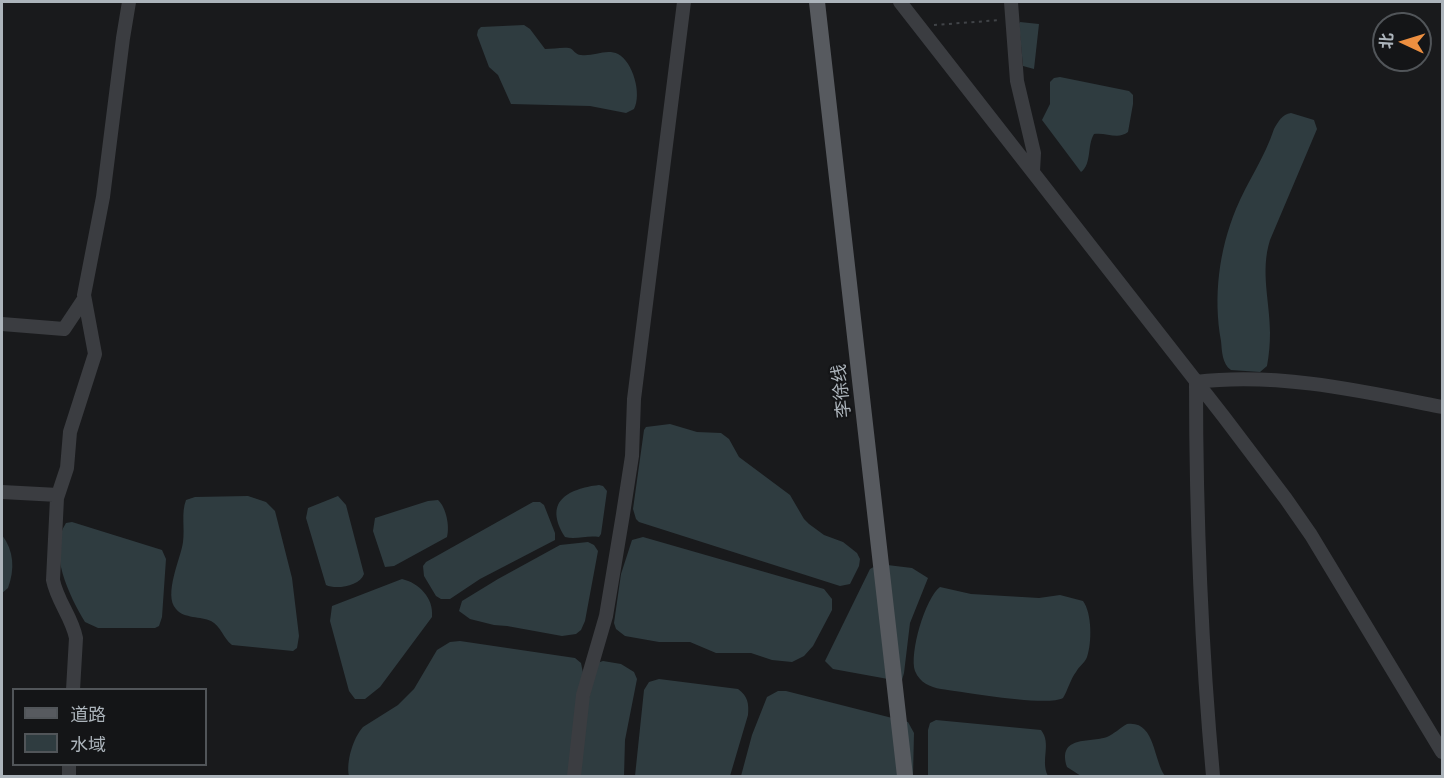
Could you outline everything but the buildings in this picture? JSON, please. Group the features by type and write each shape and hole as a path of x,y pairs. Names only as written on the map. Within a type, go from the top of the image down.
{"main road":[{"name":"李徐线","path":"817,2 905,777"}],"street":[{"path":"73,688 75,630 55,592 53,580 58,495 67,468 70,432 95,354 84,299 103,197 129,2"},
{"path":"574,777 583,695 606,616 632,456 634,399 684,2"},
{"path":"900,2 1260,463 1311,535 1443,752"},
{"path":"1011,2 1017,81 1034,153 1033,171"},
{"path":"2,324 64,329 84,299"},
{"path":"1196,382 1220,379 1289,382 1333,387 1443,407"},
{"path":"1196,382 1198,557 1213,777"},
{"path":"2,492 58,495"}],"path":[{"path":"920,27 1012,19"}],"water":[{"path":"1020,22 1039,24 1034,69 1023,66"},
{"path":"524,25 530,29 545,49 569,48 577,54 586,55 604,52 618,54 628,64 635,79 637,95 634,109 626,113 590,106 511,104 498,75 489,67 477,35 481,27"},
{"path":"1060,77 1129,91 1133,95 1128,132 1116,136 1094,134 1087,164 1081,172 1042,120 1050,104 1050,82"},
{"path":"1291,113 1314,120 1317,129 1267,252 1266,275 1270,333 1267,366 1260,372 1231,370 1223,357 1218,308 1219,274 1225,241 1236,209 1274,129 1283,117"},
{"path":"670,424 697,432 721,433 729,439 739,457 790,495 809,524 824,535 843,542 857,553 860,559 859,566 850,584 840,586 639,522 633,509 644,430 646,427"},
{"path":"599,485 607,491 601,534 599,537 565,537 557,515 562,499 577,490"},
{"path":"248,496 266,502 275,511 292,578 299,636 297,648 293,651 232,645 214,623 207,619 183,614 172,603 172,586 183,542 186,500 195,497"},
{"path":"338,496 346,505 364,574 353,584 336,587 326,585 306,518 308,508"},
{"path":"438,500 447,517 447,537 394,566 385,567 373,531 375,518"},
{"path":"533,502 540,502 544,505 555,533 555,540 480,579 450,599 441,599 436,596 424,576 423,566 426,562"},
{"path":"72,522 162,550 166,559 162,617 159,626 155,628 98,628 85,622 67,587 60,560 61,534 66,523"},
{"path":"2,535 11,554 12,574 8,588 2,593"},
{"path":"643,537 824,589 832,599 832,610 813,646 804,656 792,662 772,660 751,653 716,653 690,642 659,642 625,636 616,629 614,623 621,574 632,540"},
{"path":"588,542 598,551 585,621 581,630 576,634 562,636 494,625 470,619 459,611 462,601 560,545"},
{"path":"879,564 912,568 928,578 910,623 904,673 902,680 899,681 833,669 825,661 870,569"},
{"path":"402,579 414,584 424,592 431,604 432,617 380,687 365,699 355,699 349,691 330,621 332,606"},
{"path":"940,587 971,594 1039,598 1060,595 1083,601 1090,620 1089,651 1063,698 1040,701 1005,698 941,689 929,686 923,681 915,671 916,640 929,602"},
{"path":"460,641 575,658 581,663 583,673 568,776 349,776 351,750 363,727 398,705 414,689 437,650 450,642"},
{"path":"603,661 621,664 634,672 637,679 625,740 624,776 580,776 585,716 597,663"},
{"path":"659,679 738,689 744,694 748,704 748,715 730,776 635,776 644,690 649,682"},
{"path":"778,691 786,691 908,722 914,733 913,776 741,776 752,735 767,697"},
{"path":"936,720 1041,730 1046,741 1045,764 1048,776 928,776 928,730 930,723"},
{"path":"1127,724 1136,724 1148,734 1165,776 1081,776 1067,767 1065,757 1071,745 1107,737"}]}
